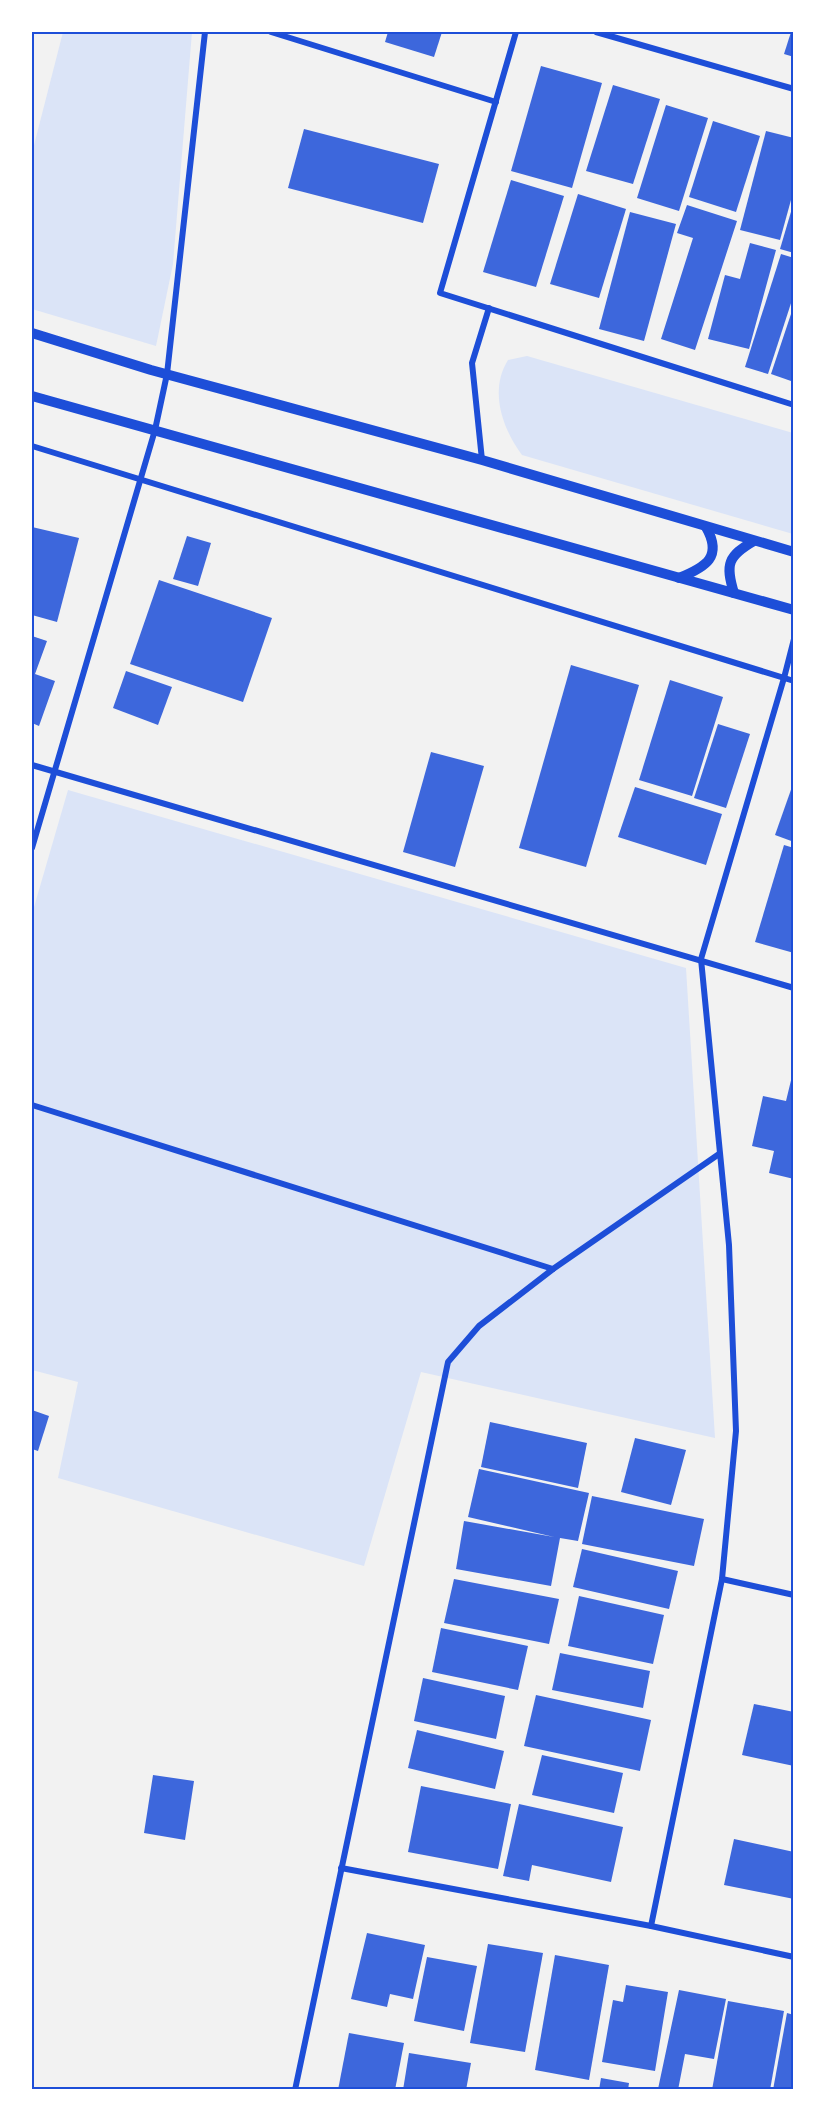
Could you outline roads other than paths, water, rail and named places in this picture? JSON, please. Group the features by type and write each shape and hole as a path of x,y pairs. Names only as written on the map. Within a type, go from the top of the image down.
{"street":[{"path":"32,848 140,480 167,374 205,32"},
{"path":"271,32 496,102"},
{"path":"516,32 441,293 794,405"},
{"path":"596,32 794,89"},
{"path":"482,460 472,363 489,308"},
{"path":"32,333 167,374 482,460 794,552"},
{"path":"32,396 794,610"},
{"path":"32,446 794,681"},
{"path":"679,578 700,570 712,556 713,540 706,527"},
{"path":"734,593 728,573 729,565 739,550 754,541"},
{"path":"651,1926 722,1579 736,1431 734,1323 701,959 794,639"},
{"path":"32,765 794,988"},
{"path":"32,1105 553,1269"},
{"path":"295,2090 448,1362 479,1326 553,1269 719,1154"},
{"path":"722,1579 794,1595"},
{"path":"341,1868 651,1926 794,1957"}]}
